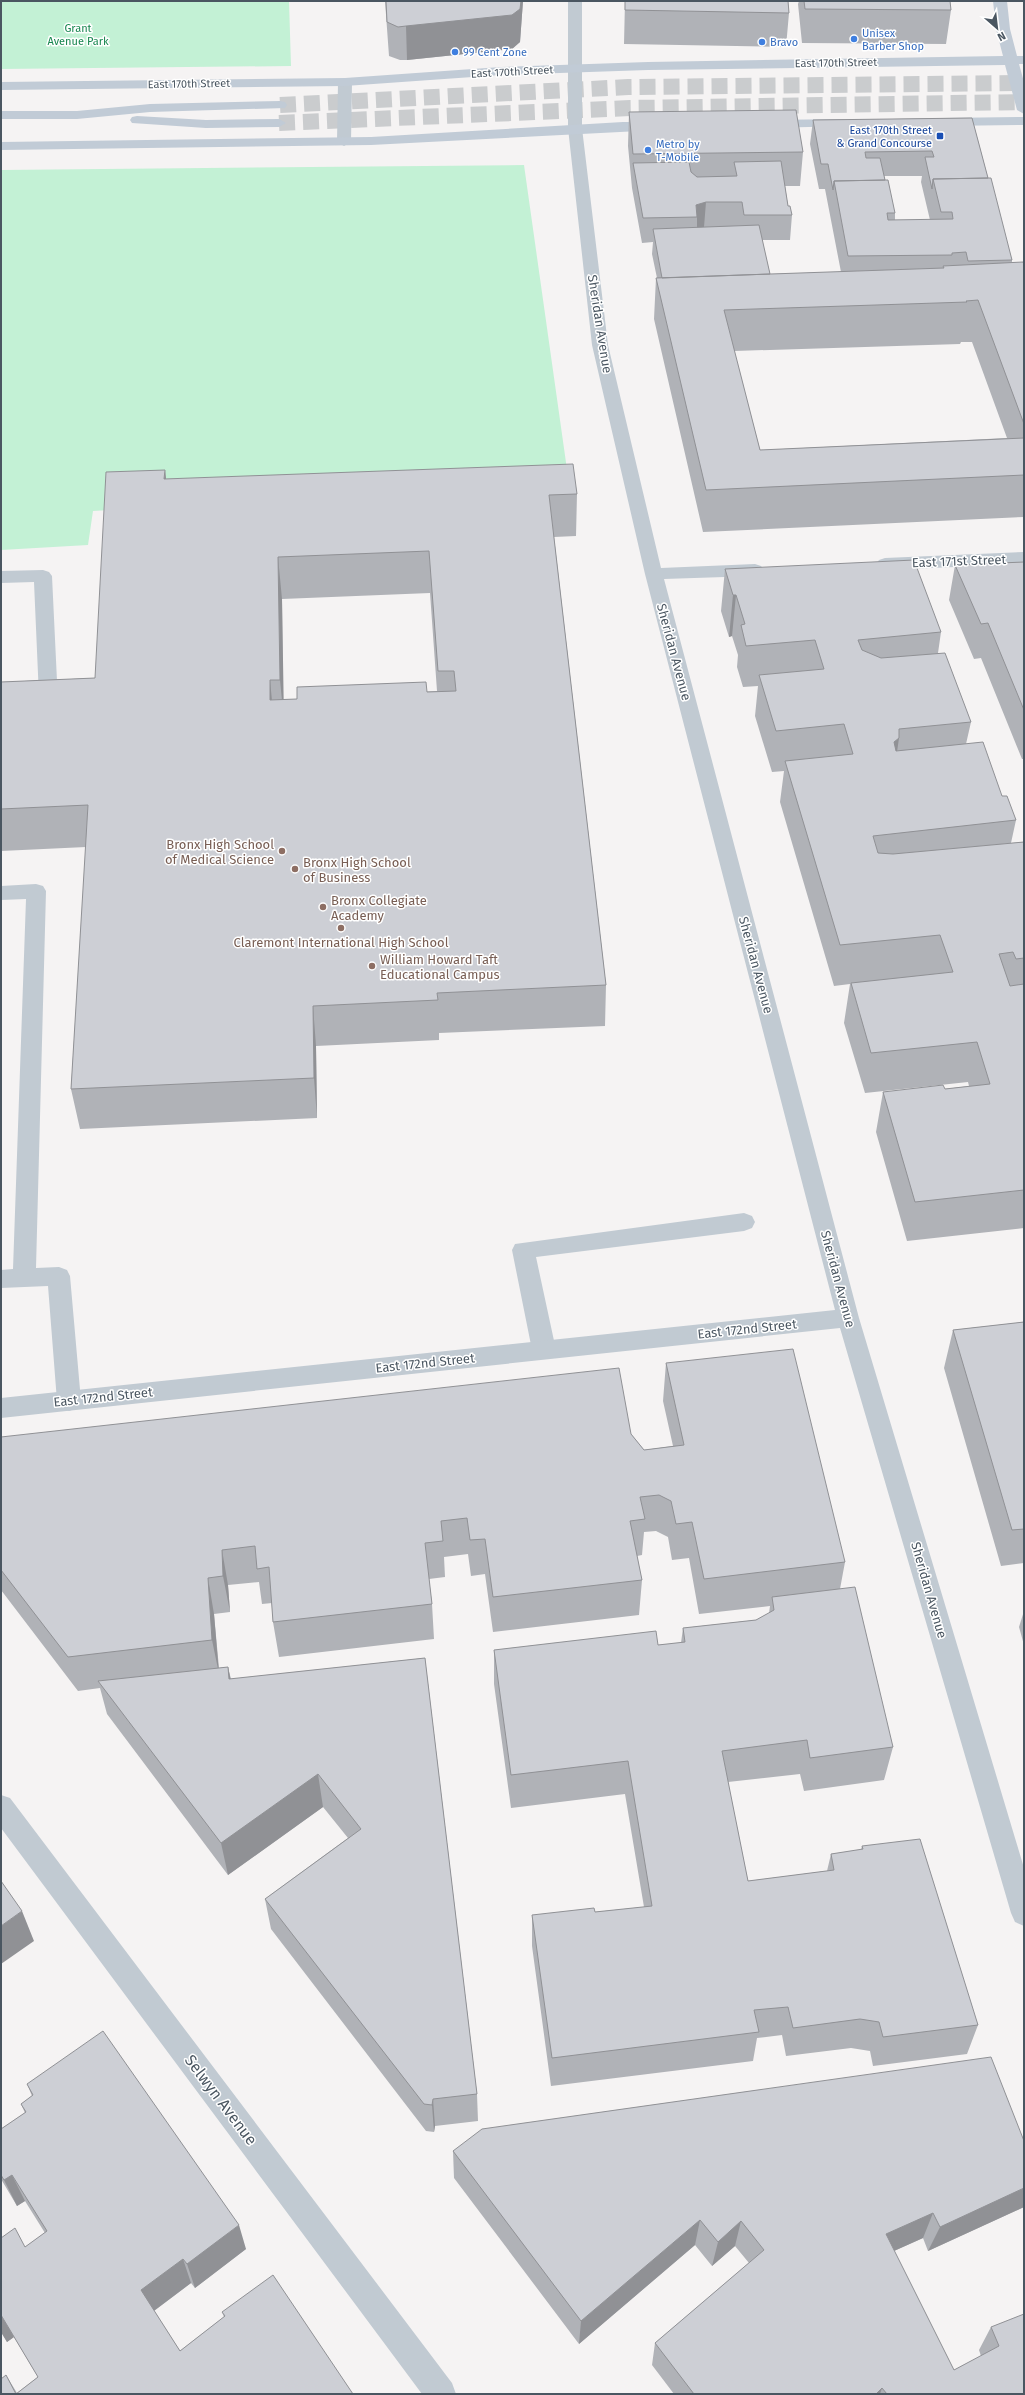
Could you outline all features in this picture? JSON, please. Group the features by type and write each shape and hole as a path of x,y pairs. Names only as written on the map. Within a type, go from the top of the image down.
{"street":[{"name":"Sheridan Avenue","path":"575,1 575,128 600,345 654,574 848,1318 1024,1913"},
{"path":"1000,1 1003,29 1018,60 1024,110"},
{"name":"East 170th Street","path":"1,86 345,82 574,69 1018,60"},
{"path":"344,142 345,82"},
{"name":"East 170th Street","path":"1,115 76,114 150,108 280,105"},
{"name":"East 170th Street","path":"76,114 154,122 206,124 279,123"},
{"path":"926,122 1024,122"},
{"path":"758,125 854,123"},
{"path":"1,146 344,142 575,128 670,126"},
{"name":"East 171st Street","path":"865,565 1024,558"},
{"path":"654,574 770,569"},
{"path":"1,577 43,576 49,702 1,706"},
{"path":"1,893 36,891 24,1278"},
{"path":"544,1350 523,1250 744,1222"},
{"path":"1,1279 59,1276 69,1401"},
{"name":"East 172nd Street","path":"1,1408 848,1318"},
{"name":"Selwyn Avenue","path":"1,1807 441,2394"}],"green space":[{"name":"Grant Avenue Park","path":"1,1 289,1 291,66 1,69"},
{"path":"524,165 572,505 487,488 93,511 88,545 1,550 1,170"}],"building":[{"path":"386,1 521,1 520,9 512,15 398,27 387,22"},
{"path":"625,1 788,1 789,13 625,10"},
{"path":"804,1 950,1 951,10 805,9"},
{"path":"796,110 803,152 633,154 629,112"},
{"path":"972,118 988,178 933,179 932,189 925,157 934,157 932,151 865,152 866,158 880,158 885,180 834,181 833,190 828,164 821,164 813,120"},
{"path":"781,161 788,206 790,206 792,215 744,215 742,202 706,202 696,205 697,217 643,218 633,163 689,162 691,172 697,177 737,176 734,162"},
{"path":"991,178 1012,260 968,261 966,252 952,253 952,255 848,256 834,181 888,180 895,213 887,213 888,220 953,219 952,212 941,212 933,179"},
{"path":"759,225 770,274 662,278 653,229"},
{"path":"1023,262 1024,424 978,300 966,301 967,302 724,310 760,450 1024,438 1024,475 706,490 656,278 944,268 943,266"},
{"path":"573,464 577,494 549,495 606,985 437,993 438,1000 313,1006 314,1078 71,1089 88,805 1,809 1,682 95,678 106,472 165,470 164,479","holes":["429,551 438,671 454,671 456,691 427,692 426,682 297,687 297,699 270,700 270,680 280,680 278,557"]},
{"path":"914,560 941,632 858,640 862,650 881,658 945,653 971,722 899,729 899,738 894,742 896,751 983,742 1002,796 1007,796 1016,820 873,836 878,853 893,854 1024,842 1024,958 1016,959 1013,952 999,954 1010,986 1024,984 1024,1190 915,1202 883,1092 943,1085 945,1089 990,1084 977,1042 871,1053 851,983 953,972 940,935 840,945 785,761 853,754 844,724 776,731 759,675 824,669 815,640 746,646 741,625 745,624 736,595 733,595 725,569"},
{"path":"1024,562 1024,710 988,623 981,624 955,565"},
{"path":"1024,1322 1024,1529 1012,1530 953,1330"},
{"path":"793,1349 845,1562 704,1579 692,1522 676,1524 671,1501 659,1495 640,1497 645,1519 630,1521 642,1580 493,1597 485,1539 470,1540 467,1518 441,1521 443,1541 425,1543 432,1604 273,1622 269,1567 257,1569 255,1546 222,1550 223,1576 208,1578 212,1640 68,1657 1,1570 1,1437 619,1368 631,1434 644,1450 684,1445 666,1363"},
{"path":"855,1587 893,1747 810,1758 807,1740 722,1751 748,1881 834,1870 831,1854 863,1849 862,1846 920,1839 978,2025 883,2037 879,2022 860,2019 793,2028 788,2007 754,2010 759,2032 552,2058 532,1915 594,1908 595,1912 652,1906 628,1761 511,1775 494,1650 656,1631 658,1645 685,1642 683,1628 756,1620 774,1610 772,1597"},
{"path":"425,1658 477,2094 433,2099 432,2105 424,2104 265,1899 361,1829 318,1774 221,1843 98,1681 228,1667 229,1679"},
{"path":"1,1881 22,1911 1,1926"},
{"path":"103,2031 239,2225 187,2264 183,2259 141,2290 180,2351 225,2316 222,2312 273,2275 353,2394 16,2394 38,2377 1,2315 1,2238 15,2228 25,2247 47,2231 12,2175 4,2180 1,2175 1,2129 26,2112 21,2104 33,2095 27,2084"},
{"path":"991,2057 1024,2141 1024,2188 940,2227 933,2213 886,2234 954,2370 999,2346 991,2327 1024,2314 1024,2394 887,2394 882,2388 876,2394 694,2394 655,2343 764,2250 741,2221 718,2242 700,2220 581,2321 453,2151 482,2129"},
{"path":"6,2375 16,2394 1,2394 1,2379"}],"tunnel":[{"path":"280,105 628,87 1024,83"},
{"path":"279,123 630,108 1024,102"}],"place":[{"name":"Unisex Barber Shop","path":"854,39"},
{"name":"Bravo","path":"762,42"},
{"name":"99 Cent Zone","path":"455,52"},
{"name":"East 170th Street & Grand Concourse","path":"940,136"},
{"name":"Metro by T-Mobile","path":"648,150"},
{"name":"Bronx High School of Medical Science","path":"282,851"},
{"name":"Bronx High School of Business","path":"295,869"},
{"name":"Bronx Collegiate Academy","path":"323,907"},
{"name":"Claremont International High School","path":"341,928"},
{"name":"William Howard Taft Educational Campus","path":"372,966"}]}
